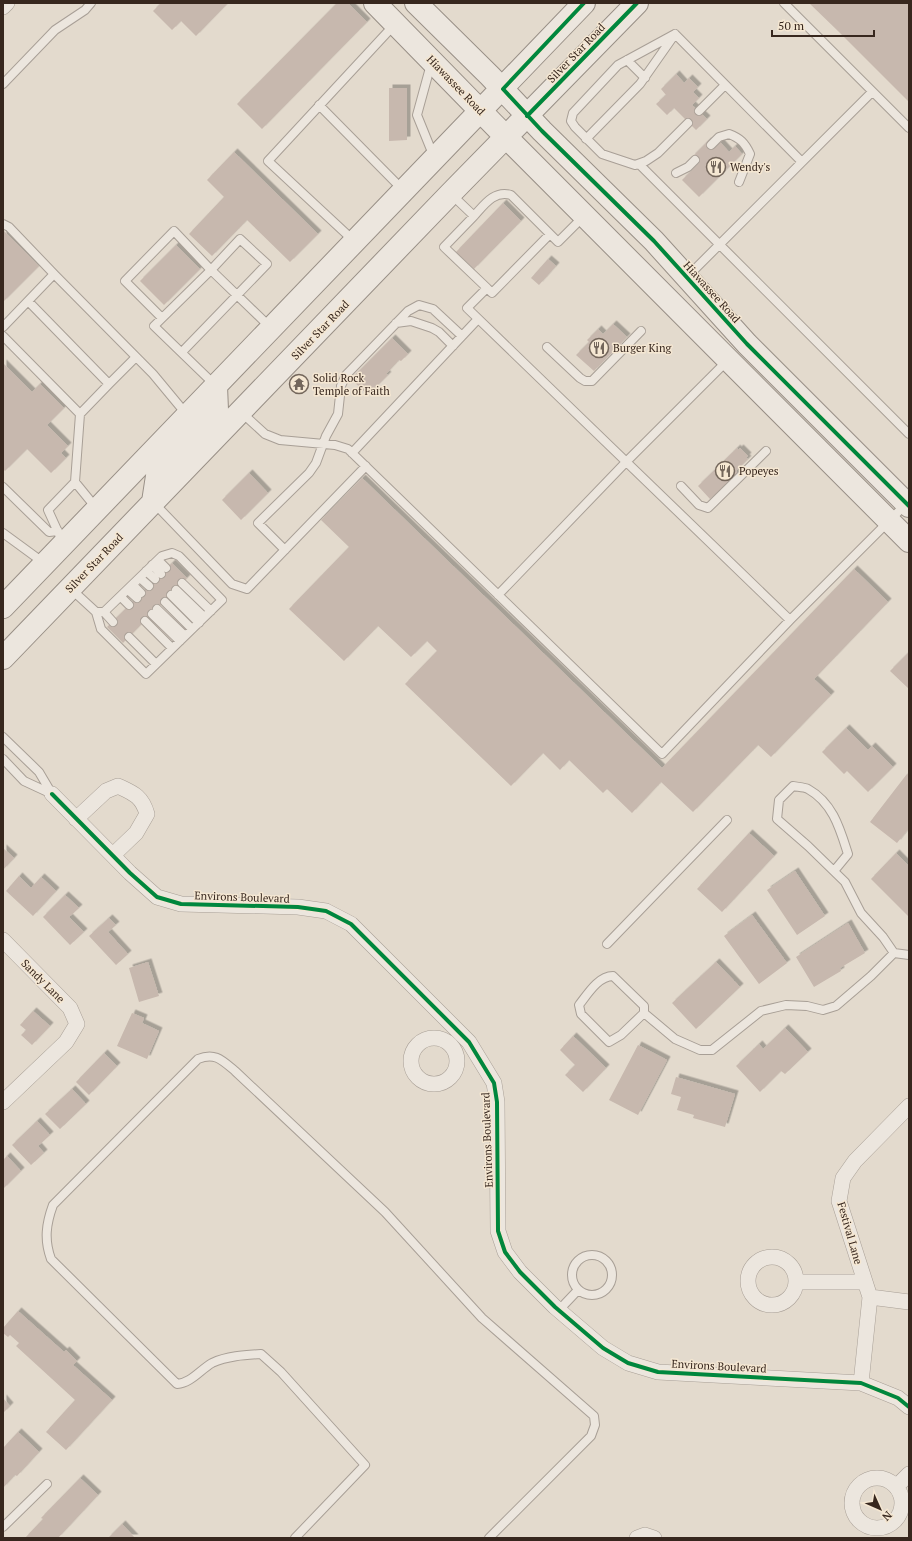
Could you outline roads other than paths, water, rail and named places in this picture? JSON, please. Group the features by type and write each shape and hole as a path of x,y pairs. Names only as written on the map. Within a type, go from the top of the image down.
{"main road":[{"name":"Hiawassee Road","path":"375,3 506,137 909,541"},
{"name":"Hiawassee Road","path":"416,3 503,89 527,116 654,241 747,344 908,503"},
{"path":"3,607 45,564 61,538 98,509 584,3"},
{"name":"Silver Star Road","path":"3,658 450,194 637,3"},
{"path":"153,502 157,476 214,417 217,410 216,386"}],"street":[{"path":"3,7 7,3"},
{"path":"76,819 106,792 118,786 135,794 145,805 147,814 136,833 113,856"},
{"name":"Environs Boulevard","path":"52,794 113,856 157,897 181,904 298,907 326,911 351,924 460,1032 469,1042 494,1083 497,1102 498,1231 505,1252 520,1272 559,1310 603,1348 628,1363 658,1372 861,1383 898,1398 909,1407"},
{"name":"Sandy Lane","path":"3,940 70,1008 77,1024 66,1042 6,1099"},
{"path":"449,1043 460,1032"},
{"name":"Festival Lane","path":"861,1383 870,1297 839,1201 843,1178 855,1161 909,1106"},
{"path":"796,1282 865,1282"},
{"path":"870,1297 909,1302"},
{"path":"896,1487 909,1474"},
{"path":"637,1538 645,1535 654,1538"}],"lane":[{"path":"3,84 55,30 85,10 91,3"},
{"path":"784,3 909,128"},
{"path":"355,242 268,161 396,24"},
{"path":"675,34 802,162"},
{"path":"675,34 618,65 573,113 571,121 586,139 602,154 635,165 658,153 688,123"},
{"path":"586,139 640,84 675,34"},
{"path":"627,60 645,78"},
{"path":"432,61 417,115 435,159"},
{"path":"699,112 725,85"},
{"path":"686,277 872,92"},
{"path":"319,106 404,191"},
{"path":"711,145 719,137 729,134 740,138 746,144 750,154 739,182"},
{"path":"676,173 688,167 695,160"},
{"path":"639,164 909,434"},
{"path":"450,194 474,216"},
{"path":"550,234 492,293 444,247 492,197 500,194 510,195 550,234 558,242 585,215"},
{"path":"3,224 9,227 153,374 188,416"},
{"path":"162,318 125,281 174,231 211,270 272,329"},
{"path":"182,352 266,264 240,239 154,326 216,386"},
{"path":"3,327 54,274"},
{"path":"487,288 467,308 790,620"},
{"path":"28,301 109,384"},
{"path":"285,550 258,523 313,468 326,436 338,414 339,393 346,375 396,323 415,306 424,305 433,309 462,336"},
{"path":"352,453 478,320"},
{"path":"396,323 412,321 432,328 439,332 453,346"},
{"path":"547,347 580,378 588,382 592,380 641,331"},
{"path":"3,336 80,414"},
{"path":"61,538 48,510 75,482 80,414 136,357"},
{"path":"498,595 728,359"},
{"path":"241,412 259,429 272,437 288,441 343,447 352,453 662,754 790,620 908,503"},
{"path":"681,486 699,505 708,508 766,451"},
{"path":"153,502 232,584 247,589 366,466"},
{"path":"75,482 98,509"},
{"path":"3,487 49,532 61,538"},
{"path":"3,534 45,564"},
{"path":"172,553 179,556 222,600 146,674 101,629 100,612 121,597 162,556 172,553"},
{"path":"152,565 158,577"},
{"path":"152,565 158,577"},
{"path":"140,578 158,577"},
{"path":"182,583 211,611"},
{"path":"131,587 139,596"},
{"path":"70,588 113,622"},
{"path":"174,592 198,623"},
{"path":"121,597 129,605"},
{"path":"164,602 198,623"},
{"path":"155,611 182,639"},
{"path":"146,621 172,648"},
{"path":"129,637 156,664"},
{"name":"Environs Boulevard","path":"3,737 39,772 52,794"},
{"name":"Environs Boulevard","path":"3,759 24,781 52,794"},
{"path":"834,871 848,854 837,821 827,803 807,789 793,786 779,800 777,819 808,846 844,882 861,913 883,937 894,953 909,955"},
{"path":"607,944 727,820"},
{"path":"644,1013 675,1039 700,1050 712,1050 761,1011 786,1005 807,1006 822,1010 836,1006 871,976 894,953"},
{"path":"608,976 613,976 644,1006 644,1013 621,1035 609,1042 581,1014 579,1005 594,985 608,976"},
{"path":"296,1538 365,1465 281,1372 261,1354 238,1355 212,1363 184,1383 177,1384 51,1259 48,1250 47,1223 53,1205 198,1059 206,1056 219,1058 235,1071 385,1212 482,1318 594,1416 595,1425 591,1436 489,1538"},
{"path":"592,1254 600,1256 606,1260 611,1266 613,1274 612,1282 608,1289 601,1294 593,1296 578,1290 573,1283 572,1276 573,1267 577,1261 584,1256 592,1254"},
{"path":"559,1310 578,1290"},
{"path":"3,1527 47,1484"}],"place":[{"name":"Wendy's","path":"716,167"},
{"name":"Burger King","path":"599,348"},
{"name":"Solid Rock Temple of Faith","path":"299,384"},
{"name":"Popeyes","path":"725,471"}]}
